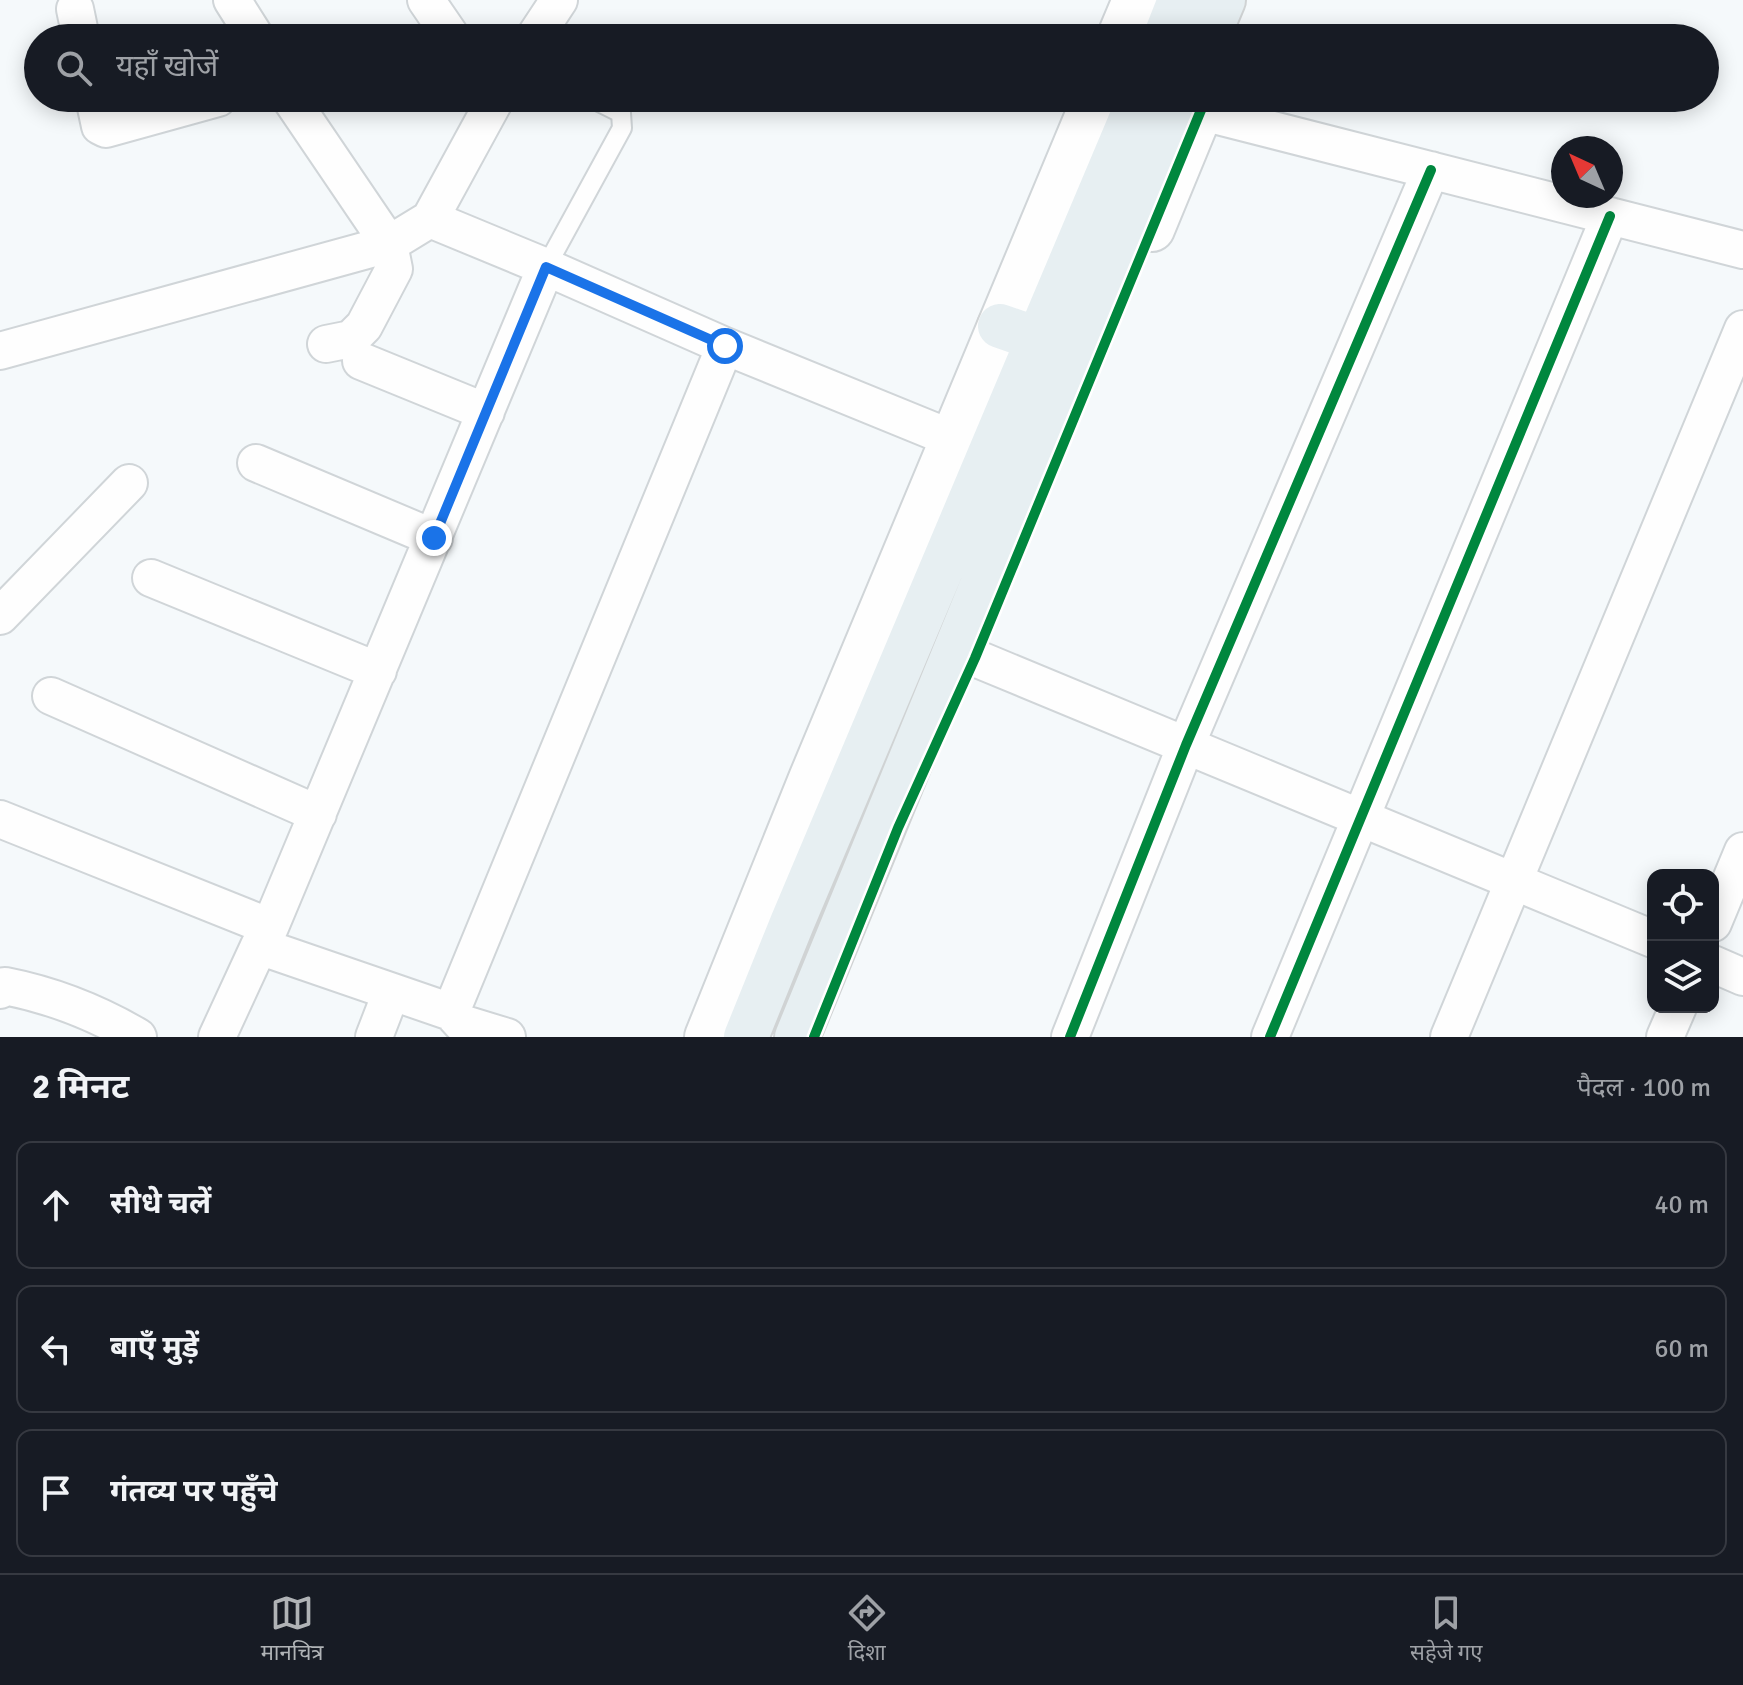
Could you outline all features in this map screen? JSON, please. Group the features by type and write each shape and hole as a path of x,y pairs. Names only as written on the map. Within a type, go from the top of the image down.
{"main road":[{"path":"1171,24 1180,0"},
{"path":"1213,24 1223,0"},
{"path":"746,1037 1019,332 1175,112"},
{"path":"797,1037 1178,112"}],"street":[{"path":"232,0 247,24"},
{"path":"426,0 442,24"},
{"path":"543,24 559,0"},
{"path":"1125,24 1135,0"},
{"path":"1235,24 1244,0"},
{"path":"97,112 100,126 106,129 167,112"},
{"path":"299,112 389,244 394,269 364,326 351,339 326,344"},
{"path":"0,351 389,244 430,219 487,112"},
{"path":"707,1037 953,439 1019,332 1090,112"},
{"path":"814,1037 898,828 975,658 1178,112"},
{"path":"1219,112 1743,250"},
{"path":"1070,1037 1186,745 1431,170"},
{"path":"1270,1037 1610,216"},
{"path":"430,219 725,346 953,439"},
{"path":"217,1037 318,814 546,267"},
{"path":"1449,1037 1743,329"},
{"path":"451,1012 725,346"},
{"path":"361,361 486,412"},
{"path":"256,463 434,538"},
{"path":"0,616 129,483"},
{"path":"151,578 378,671"},
{"path":"975,658 1647,936"},
{"path":"51,696 318,814"},
{"path":"0,819 391,993 451,1012 461,1023 507,1037"},
{"path":"1719,909 1743,851"},
{"path":"1719,967 1743,977"},
{"path":"0,990 5,986 41,995 111,1021 138,1037"},
{"path":"374,1037 391,993"},
{"path":"1665,1037 1675,1013"}],"lane":[{"path":"546,267 622,128 619,112"}],"cycle path":[{"path":"814,1037 898,828 975,658 1200,112"},
{"path":"1070,1037 1186,745 1431,170"},
{"path":"1270,1037 1610,216"}],"route":[{"path":"434,538 546,267 725,346"}]}
